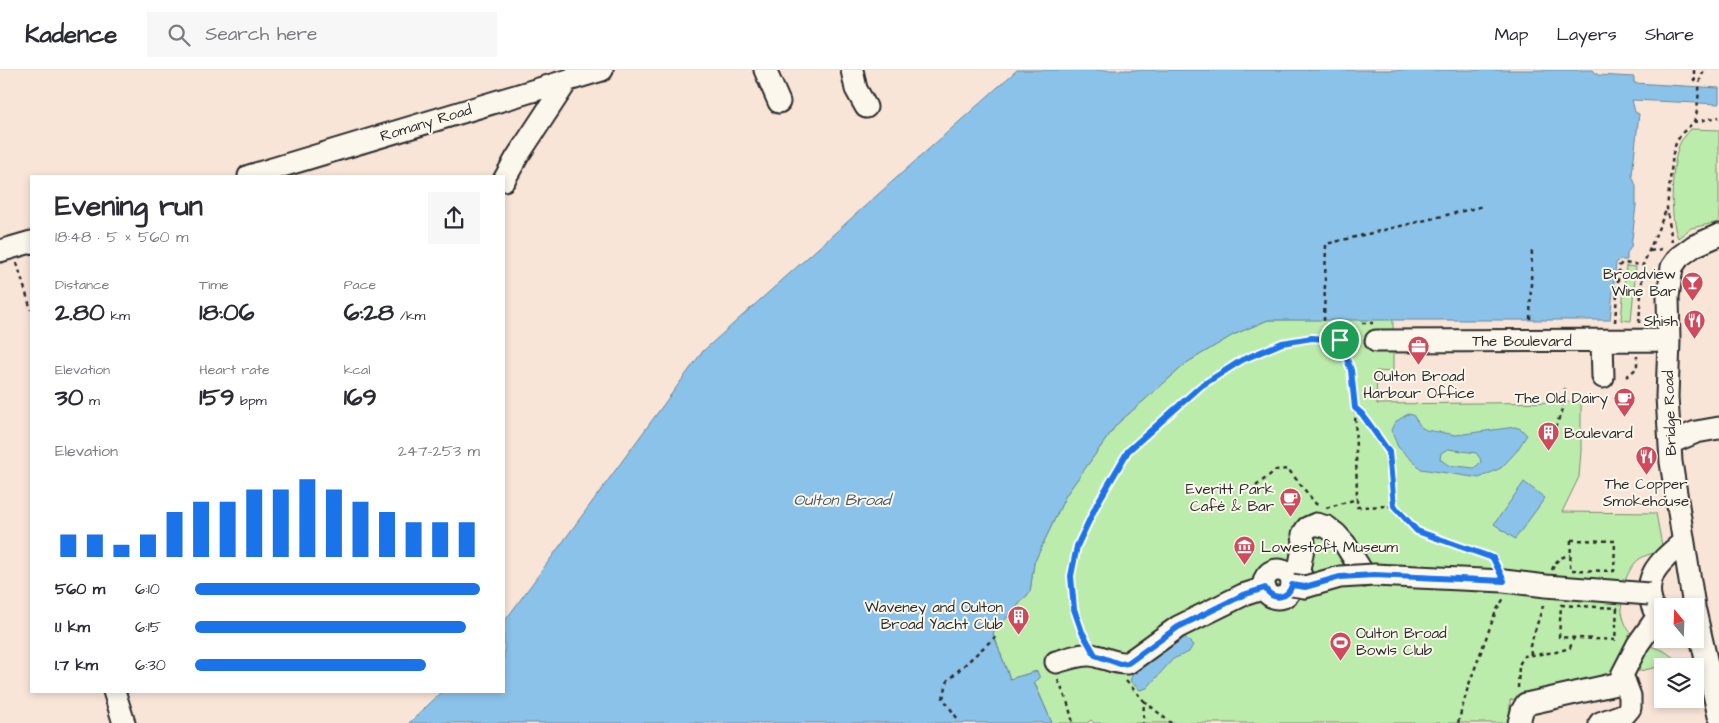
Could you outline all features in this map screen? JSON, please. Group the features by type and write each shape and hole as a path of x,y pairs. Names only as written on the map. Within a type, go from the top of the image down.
{"street":[{"name":"Romany Road","path":"252,175 602,70"},
{"path":"765,70 779,102"},
{"path":"852,70 856,89 866,107"},
{"path":"505,178 516,157 567,81"},
{"path":"1672,252 1686,251 1716,237"},
{"name":"Bridge Road","path":"1672,252 1668,297 1667,397 1675,490 1693,598"},
{"path":"1600,336 1603,378"},
{"name":"The Boulevard","path":"1376,341 1600,336 1643,341 1669,340"},
{"path":"1670,443 1696,432 1719,428"},
{"path":"1298,586 1304,543 1303,534 1307,528 1316,524 1327,527 1336,534 1345,544 1366,576"},
{"path":"1654,609 1649,594 1650,579 1662,560 1683,542"},
{"path":"1055,667 1081,655 1095,655 1120,664 1128,663 1178,627 1243,595 1265,588 1264,584 1270,572 1279,570 1287,573 1298,586"},
{"path":"1298,586 1340,577 1374,575 1509,582 1649,594"},
{"path":"1600,723 1625,714 1630,708 1630,696 1622,675 1638,644 1654,625"},
{"path":"1701,648 1719,716"},
{"path":"1523,713 1625,682"},
{"path":"115,693 124,723"}],"path":[{"path":"1694,70 1694,80 1700,80"},
{"path":"1649,251 1672,252 1667,208 1673,153 1681,134 1694,122 1697,112 1700,80 1704,70"},
{"path":"1694,122 1719,117"},
{"path":"1324,321 1326,244 1484,206"},
{"path":"1643,341 1639,325 1643,265 1667,208"},
{"path":"15,247 30,306"},
{"path":"1530,319 1532,248"},
{"path":"1600,336 1619,266 1622,263 1643,265"},
{"path":"1095,655 1082,632 1074,609 1071,576 1077,546 1097,504 1128,451 1201,386 1242,360 1282,343 1312,338 1376,341"},
{"path":"1340,340 1351,370 1355,408 1357,507 1394,506"},
{"path":"1626,377 1637,368"},
{"path":"1551,435 1564,406 1565,388"},
{"path":"1355,408 1362,414 1389,452 1394,506 1417,531 1493,558 1509,582 1496,611 1468,687 1458,723"},
{"path":"1256,486 1276,470 1288,470 1316,504 1326,508 1357,499"},
{"path":"1571,540 1615,541 1614,571 1570,570 1570,554 1571,540"},
{"path":"1553,567 1556,560 1570,554"},
{"path":"1531,655 1530,646 1546,599"},
{"path":"1561,605 1617,608 1615,640 1574,637 1559,637 1561,605"},
{"path":"957,718 943,698 948,680 995,637"},
{"path":"1523,713 1518,688 1519,665 1524,656 1556,652 1570,648 1574,637"},
{"path":"1055,667 1073,723"},
{"path":"1124,679 1144,701 1171,723"},
{"path":"1143,723 1144,701"}],"green space":[{"path":"1691,129 1719,130 1719,222 1691,228 1678,238 1673,217 1673,175 1681,141"},
{"path":"1626,266 1636,267 1631,321 1621,320"},
{"path":"1393,319 1393,372 1376,371 1377,404 1581,402 1579,477 1562,512 1656,513 1663,551 1641,558 1635,563 1623,588 1621,607 1630,632 1637,639 1664,651 1674,658 1654,658 1654,668 1510,700 1510,723 1094,723 1091,720 1087,723 1052,723 1034,681 1037,671 1010,679 993,633 1030,592 1034,563 1066,495 1117,424 1188,362 1233,335 1268,320"}],"water":[{"name":"Oulton Broad","path":"1017,70 1593,70 1598,75 1634,77 1634,83 1719,88 1719,104 1632,100 1635,112 1639,114 1632,175 1636,186 1636,206 1631,247 1627,253 1627,260 1619,260 1616,263 1610,320 1268,320 1233,335 1188,362 1117,424 1066,495 1034,563 1030,592 993,633 1010,679 1037,671 1040,678 1034,682 1052,723 409,723 441,693 505,693 505,621 703,351"},
{"path":"1408,414 1413,415 1421,427 1426,430 1456,435 1515,427 1521,429 1527,435 1516,452 1501,468 1479,478 1421,469 1398,447 1391,430 1395,422","holes":["1448,449 1476,453 1481,462 1474,468 1448,465 1440,459 1441,453"]},
{"path":"1524,482 1545,498 1515,539 1494,524"},
{"path":"1183,635 1193,645 1189,652 1173,659 1147,688 1140,690 1130,681 1138,666 1160,649"}],"place":[{"name":"Broadview Wine Bar","path":"1692,302"},
{"name":"Shish","path":"1694,340"},
{"name":"Oulton Broad Harbour Office","path":"1419,366"},
{"name":"The Old Dairy","path":"1624,417"},
{"name":"Boulevard","path":"1548,452"},
{"name":"The Copper Smokehouse","path":"1646,475"},
{"name":"Everitt Park Café & Bar","path":"1290,517"},
{"name":"Lowestoft Museum","path":"1245,566"},
{"name":"Waveney and Oulton Broad Yacht Club","path":"1019,635"},
{"name":"Oulton Broad Bowls Club","path":"1340,661"}],"route":[{"path":"1312,338 1340,340 1351,370 1355,408 1362,414 1389,452 1394,506 1417,531 1493,558 1504,581 1374,575 1340,577 1305,587 1292,585 1288,593 1280,597 1271,595 1265,588 1243,595 1178,627 1169,632 1139,657 1128,663 1120,664 1095,655 1082,632 1074,609 1071,576 1077,546 1097,504 1128,451 1201,386 1242,360 1282,343 1312,338"}]}
